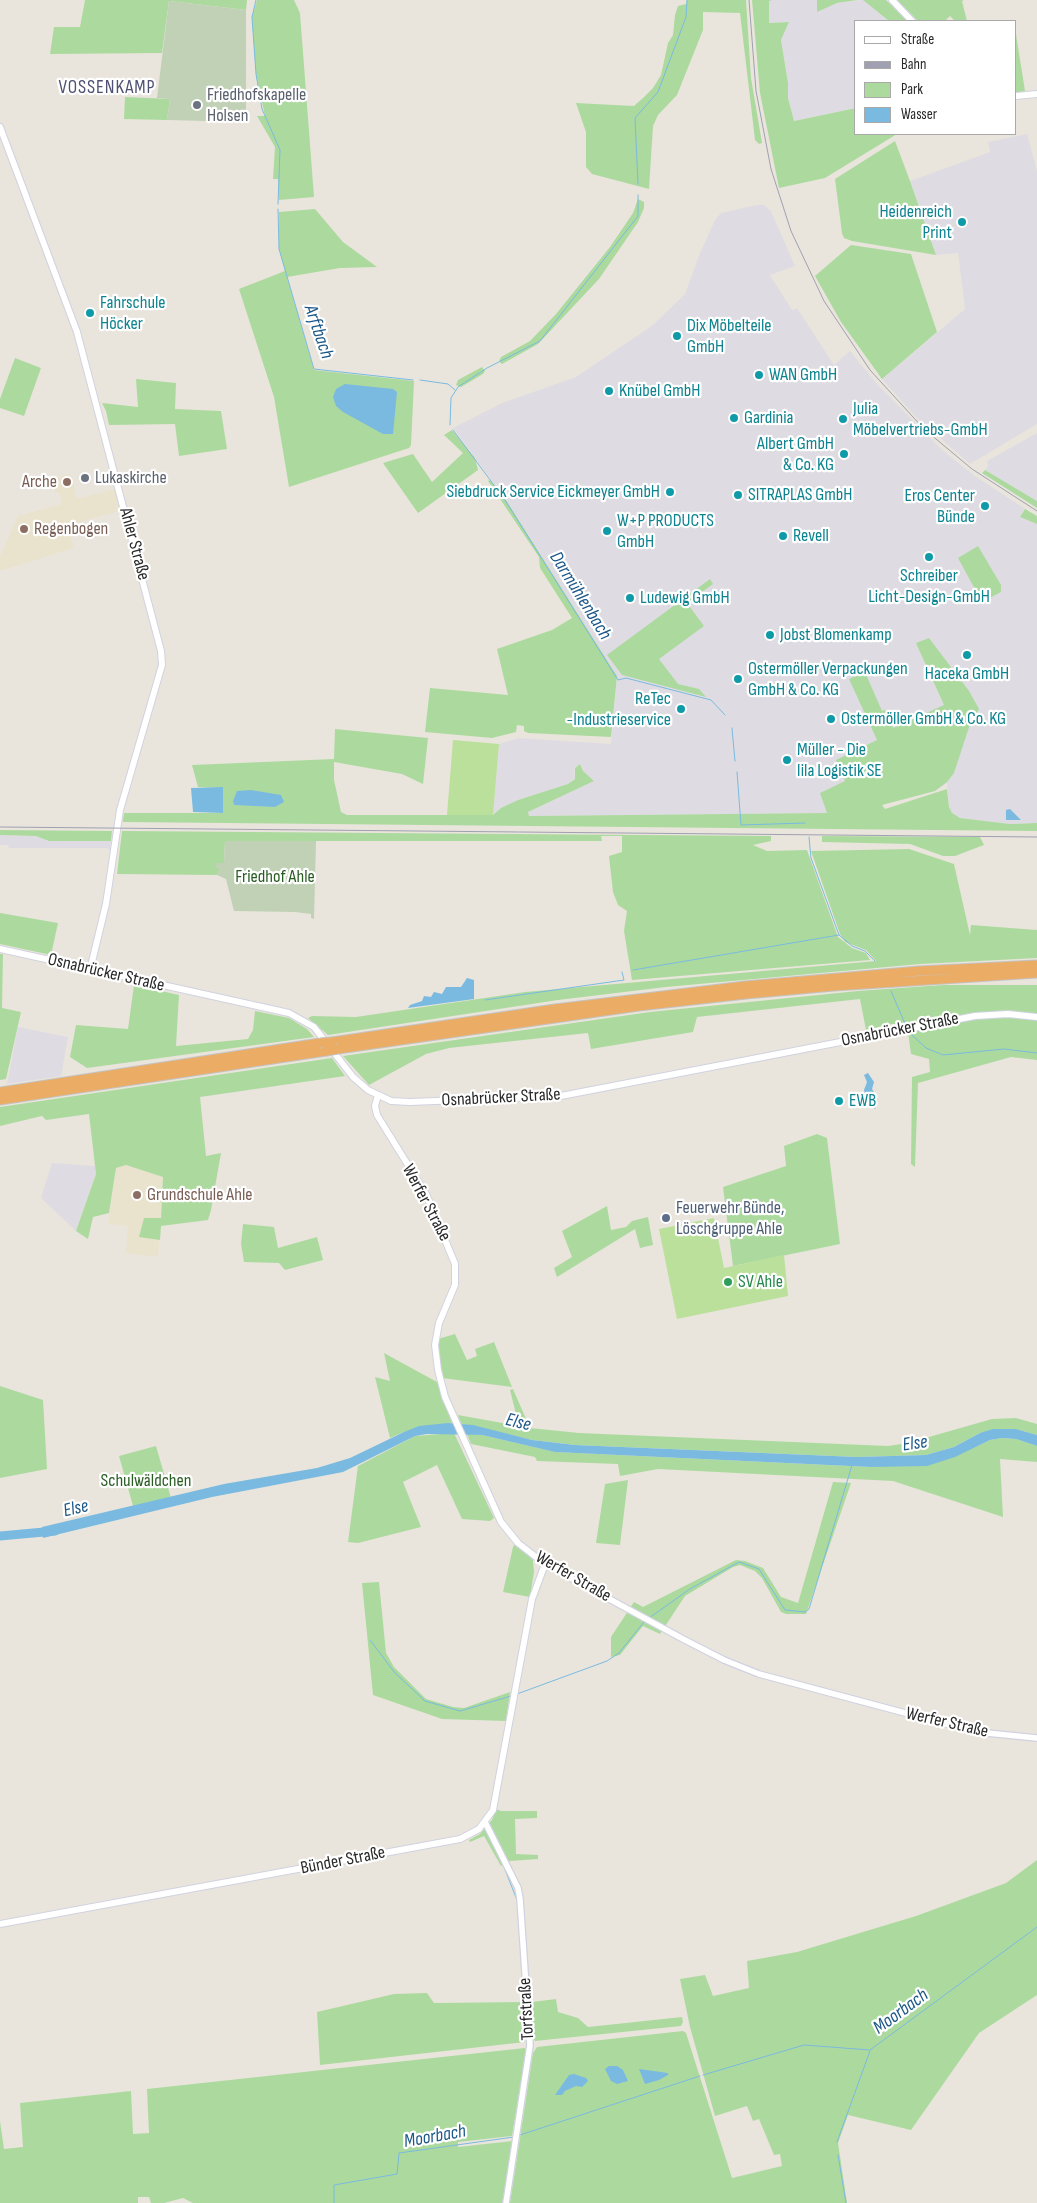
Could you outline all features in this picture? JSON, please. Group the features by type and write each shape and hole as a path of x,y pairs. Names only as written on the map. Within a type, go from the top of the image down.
{"highway":[{"path":"0,1100 335,1045 833,977 1037,965"},
{"path":"634,1003 834,986 1037,973"},
{"path":"0,1092 323,1047"}],"main road":[{"path":"892,0 911,20"},
{"path":"1017,96 1037,94"},
{"name":"Ahler Straße","path":"0,127 77,332 161,651 162,665 120,810 106,904 90,970"},
{"name":"Osnabrücker Straße","path":"0,949 296,1015 323,1036 353,1077 378,1095 391,1100 428,1102 561,1096 975,1016 1003,1014 1037,1017"},
{"name":"Werfer Straße","path":"378,1095 375,1106 377,1115 429,1200 455,1264 455,1285 439,1323 435,1346 438,1370 453,1416 501,1522 518,1543 544,1564"},
{"path":"485,1822 493,1810 526,1628 536,1582 544,1564"},
{"name":"Bünder Straße","path":"0,1924 460,1839 479,1829 485,1822"}],"street":[{"name":"Werfer Straße","path":"544,1564 683,1640 758,1674 960,1727 1037,1738"},
{"name":"Torfstraße","path":"485,1822 514,1880 520,1899 530,2045 506,2203"}],"shaded area":[{"path":"769,0 817,0 817,11 837,3 863,0 888,20 854,20 854,108 794,121 788,98 788,83 781,40 789,22 769,23"},
{"path":"1027,134 1037,171 1037,424 970,464 916,417 882,379 965,309 958,253 936,255 910,181 990,152 988,142"},
{"path":"764,205 771,211 795,266 770,275 792,310 797,308 834,365 850,351 877,384 941,449 975,476 1025,509 1020,517 1037,524 1037,823 1010,824 960,818 952,813 949,807 947,783 935,791 840,813 529,816 528,812 594,781 583,771 580,764 574,768 575,778 568,784 518,800 501,808 493,815 499,744 519,738 611,744 617,676 506,500 453,428 502,403 576,377 653,325 685,294 700,253 715,220 721,213"},
{"path":"1037,433 1037,501 985,470 988,466 987,461"},
{"path":"71,474 77,499 115,489 120,511 67,525 74,548 0,571 0,556 18,516 62,504 59,492 55,493 52,479"},
{"path":"0,835 36,836 49,841 111,841 110,850 107,848 9,848 8,845 0,845"},
{"path":"18,1027 68,1037 61,1076 7,1084"},
{"path":"52,1163 95,1166 96,1174 76,1231 41,1198"},
{"name":"Grundschule Ahle","path":"126,1165 163,1177 158,1257 126,1253 128,1226 108,1224 116,1168"}],"green space":[{"path":"85,0 247,0 246,10 169,1 162,53 50,54 54,27 80,27"},
{"path":"257,0 294,0 300,13 314,197 279,200 278,179 273,179 275,147 257,116 265,116 256,74 252,17"},
{"path":"687,0 746,0 751,78 762,143 759,144 755,140 740,13 703,12 703,30 677,95 658,115 653,126 649,189 592,174 586,167 586,132 576,103 634,106 643,98 653,88 661,75 668,43 673,35 678,6 686,4"},
{"path":"752,0 772,0 769,1 769,23 789,22 781,40 788,83 788,98 794,121 854,108 854,135 895,135 825,178 779,188 760,93"},
{"path":"817,0 858,0 837,3 817,12"},
{"path":"863,0 886,0 906,20 888,20"},
{"path":"897,0 964,0 962,1 967,20 954,20 950,16 946,20 917,20"},
{"path":"169,1 246,10 246,122 167,120 170,99 157,98"},
{"path":"1017,40 1025,91 1017,93"},
{"path":"125,97 170,99 167,120 124,119"},
{"path":"895,141 936,255 852,241 844,238 842,233 835,179"},
{"path":"638,199 644,202 644,208 638,222 599,279 538,344 502,364 499,361 501,357 530,341 556,314 610,247 633,213"},
{"path":"315,209 343,242 377,267 340,268 287,277 314,370 414,381 411,445 409,448 289,487 274,397 239,289 285,271 279,249 279,212"},
{"path":"851,245 911,254 937,332 882,379 841,322 815,276"},
{"path":"15,358 41,368 24,416 0,408 0,399"},
{"path":"482,367 485,371 483,374 461,387 456,385 458,380"},
{"path":"136,379 176,383 175,409 221,411 227,449 179,456 175,424 109,425 102,403 138,407"},
{"path":"452,430 475,458 478,470 418,513 383,463 413,454 432,482 463,453 444,435"},
{"path":"985,470 1037,501 1037,508 982,473"},
{"path":"490,480 506,500 617,676 611,737 528,733 524,731 524,726 517,725 516,732 492,738 425,732 430,688 508,695 497,649 552,630 572,618 540,568 539,557 488,481"},
{"path":"1025,509 1037,516 1037,524 1020,517"},
{"path":"978,546 1001,585 1001,592 982,602 958,558"},
{"path":"710,579 713,584 687,603 704,626 659,659 678,684 699,689 706,697 622,675 607,655"},
{"path":"929,638 969,691 979,709 970,724 954,773 947,782 935,791 882,805 885,809 947,789 949,807 952,813 960,818 1010,824 1037,823 1037,831 123,822 124,813 223,813 223,788 198,787 192,765 334,759 335,729 428,738 423,784 402,774 334,762 334,780 341,812 347,815 493,815 501,808 518,800 568,784 575,779 575,768 580,764 583,771 594,781 528,812 529,816 827,813 820,793 845,781 836,760 877,740 849,679 865,672 882,711 885,710 893,728 944,705 916,643"},
{"path":"453,740 499,744 493,815 447,815"},
{"path":"0,830 112,831 111,841 49,841 36,836 0,835"},
{"path":"122,831 771,836 771,841 753,845 767,851 807,850 838,937 852,948 866,953 870,960 632,980 624,931 627,911 618,905 613,892 609,856 622,852 622,836 601,836 602,841 225,841 224,863 216,863 220,868 217,875 117,874"},
{"path":"822,836 980,837 984,845 955,856 943,856 910,844 822,842"},
{"name":"Friedhof Ahle","path":"225,841 316,841 314,919 311,918 311,914 295,912 234,911 226,879 217,875 220,868 216,868 216,863 224,863"},
{"path":"909,849 954,864 970,935 971,925 1037,930 1037,958 920,964 666,987 558,1000 328,1035 308,1018 312,1016 356,1017 525,992 876,961 866,950 845,942 840,934 811,851"},
{"path":"0,913 58,923 51,955 0,944"},
{"path":"0,954 3,954 2,1008 21,1012 6,1079 0,1080"},
{"path":"134,985 179,995 176,1046 248,1039 253,1030 255,1011 289,1018 307,1029 314,1037 87,1068 70,1057 76,1025 128,1029"},
{"path":"943,985 1037,985 1037,1060 1011,1057 918,1083 915,1167 911,1164 912,1077 930,1072 929,1059 911,1054 907,1025 892,1024 866,1030 860,999 697,1017 693,1032 591,1049 588,1033 449,1048 426,1054 369,1085 343,1056 650,1012 858,991"},
{"path":"332,1058 345,1076 200,1097 206,1156 221,1153 211,1210 208,1220 161,1226 160,1240 139,1237 144,1218 161,1218 163,1177 126,1165 116,1168 109,1213 93,1217 88,1239 76,1231 96,1174 89,1114 46,1120 42,1116 0,1126 0,1107"},
{"path":"817,1134 827,1138 840,1244 733,1266 723,1187 786,1166 784,1146"},
{"path":"607,1206 611,1230 626,1227 632,1221 648,1217 653,1245 640,1248 635,1229 557,1277 554,1268 572,1257 562,1231"},
{"name":"SV Ahle","path":"714,1218 724,1268 784,1255 788,1296 677,1319 659,1229"},
{"path":"243,1224 274,1227 278,1248 317,1237 323,1260 285,1270 279,1263 244,1262 241,1244"},
{"path":"455,1334 467,1360 477,1356 475,1349 494,1342 512,1387 442,1378 438,1362 438,1339"},
{"path":"384,1353 437,1382 452,1423 404,1432 390,1438 375,1377 390,1381"},
{"path":"0,1386 43,1400 47,1469 0,1478"},
{"path":"513,1389 530,1428 579,1433 888,1446 908,1443 992,1419 1016,1418 1037,1424 1037,1435 1016,1429 980,1433 954,1447 926,1455 857,1457 575,1445 532,1440 461,1424 458,1415 519,1426 510,1390"},
{"path":"454,1433 494,1518 490,1521 462,1519 437,1465 403,1482 421,1527 358,1543 348,1542 358,1466 415,1436"},
{"path":"467,1434 482,1435 556,1452 871,1467 973,1448 990,1440 1002,1438 1016,1439 1037,1446 1037,1462 1000,1459 1003,1517 893,1481 658,1469 620,1476 618,1464 537,1461 535,1457 471,1444"},
{"name":"Schulwäldchen","path":"156,1446 171,1498 133,1506 119,1456"},
{"path":"628,1480 620,1545 596,1543 605,1484"},
{"path":"833,1482 851,1483 806,1614 786,1614 781,1612 762,1578 755,1571 740,1565 733,1567 685,1596 660,1634 643,1626 620,1655 611,1657 611,1637 634,1602 643,1607 736,1560 745,1561 763,1568 781,1597 798,1603"},
{"path":"515,1544 533,1560 534,1572 530,1597 503,1592"},
{"path":"379,1582 386,1653 394,1667 426,1699 453,1707 464,1708 510,1692 506,1721 442,1719 373,1695 362,1583"},
{"path":"496,1809 501,1811 537,1811 537,1818 515,1819 516,1854 538,1855 538,1859 510,1861 501,1866 484,1836 470,1842 469,1840 480,1834 492,1820"},
{"path":"1037,1860 1037,1995 979,2033 911,2130 848,2115 838,2143 847,2203 510,2203 533,2053 537,2047 683,2031 686,2033 732,2178 782,2166 780,2154 774,2155 759,2119 753,2121 747,2106 715,2116 690,2027 680,1979 705,1975 713,1996 749,1988 747,1961 797,1952 916,1916 1006,1883"},
{"path":"427,1993 434,2003 523,2002 525,2042 320,2065 317,2012 394,1994"},
{"path":"556,1999 558,2012 578,2018 588,2027 682,2017 683,2022 681,2026 535,2041 533,2038 532,2002"},
{"path":"525,2048 512,2136 458,2142 458,2147 513,2141 502,2203 193,2203 183,2198 164,2203 151,2203 149,2197 138,2197 138,2203 0,2203 0,2121 4,2149 23,2147 20,2103 131,2091 133,2134 149,2133 147,2089"}],"water":[{"path":"345,384 393,389 397,392 393,434 383,434 343,412 336,406 333,397 336,389"},
{"path":"223,787 223,813 193,812 191,788"},
{"path":"251,790 281,795 284,802 275,807 234,805 233,801 237,791"},
{"path":"1010,809 1021,820 1006,820 1006,810"},
{"path":"467,978 474,980 474,999 408,1008 410,1005 422,1001 424,996 431,997 434,992 442,994 446,987 461,987"},
{"path":"868,1073 874,1082 872,1089 878,1102 875,1109 872,1106 873,1100 865,1094 864,1090 867,1082 864,1075"},
{"path":"448,1423 473,1425 532,1440 575,1445 857,1457 926,1455 954,1447 980,1433 993,1429 1016,1429 1037,1435 1037,1446 1016,1439 1002,1438 990,1440 955,1457 927,1466 871,1467 555,1452 482,1435 427,1434 415,1436 343,1472 212,1497 43,1538 42,1527 224,1484 317,1468 350,1458 419,1426"},
{"path":"609,2066 617,2066 623,2070 628,2081 617,2084 611,2081 605,2069"},
{"path":"639,2069 668,2073 668,2075 645,2084"},
{"path":"574,2074 586,2078 588,2081 582,2087 576,2086 565,2091 562,2095 555,2095 569,2075"}],"waterway":[{"name":"Arftbach","path":"256,0 252,17 256,74 262,109 280,150 278,204"},
{"name":"Darmühlenbach","path":"638,184 635,118 658,92 686,17 687,0"},
{"name":"Darmühlenbach","path":"450,425 451,398 458,387 487,368 540,341 638,216 638,195"},
{"name":"Arftbach","path":"278,209 279,249 314,369 413,380"},
{"name":"Arftbach","path":"420,380 448,384 455,390"},
{"name":"Darmühlenbach","path":"453,430 505,500 618,680 626,678 711,700 725,715"},
{"name":"Darmühlenbach","path":"732,728 735,761"},
{"name":"Darmühlenbach","path":"737,772 741,825 805,823"},
{"name":"Darmühlenbach","path":"809,837 811,858 839,935 852,946 865,951 875,961"},
{"path":"633,970 839,935"},
{"path":"485,1000 624,980 622,972"},
{"name":"Darmühlenbach","path":"891,991 906,1026"},
{"name":"Darmühlenbach","path":"912,1035 926,1048 943,1055 1004,1049 1037,1053"},
{"path":"649,1618 690,1589 739,1562 759,1569 785,1610 805,1612 809,1609 852,1465"},
{"name":"Else","path":"0,1536 55,1531"},
{"path":"517,1694 607,1661 619,1653 644,1622"},
{"path":"370,1640 395,1673 425,1701 460,1711 511,1696"},
{"path":"504,1867 517,1900"},
{"name":"Moorbach","path":"703,2075 804,2045 870,2050 1037,1927"},
{"path":"525,2011 527,2040"},
{"path":"837,2142 870,2051"},
{"name":"Moorbach","path":"520,2135 700,2076"},
{"name":"Moorbach","path":"334,2203 334,2185 397,2174 399,2153 514,2137"},
{"path":"838,2155 846,2203"}],"railway":[{"path":"749,0 756,91 771,169 791,231 824,301 870,370 924,429 972,469 1037,511"},
{"path":"0,827 1037,837"}],"place":[{"name":"Friedhofskapelle Holsen","path":"197,105"},
{"name":"Heidenreich Print","path":"962,222"},
{"name":"Fahrschule Höcker","path":"90,313"},
{"name":"Dix Möbelteile GmbH","path":"677,336"},
{"name":"WAN GmbH","path":"759,375"},
{"name":"Knübel GmbH","path":"609,391"},
{"name":"Gardinia","path":"734,418"},
{"name":"Julia Möbelvertriebs-GmbH","path":"843,419"},
{"name":"Albert GmbH & Co. KG","path":"844,454"},
{"name":"Lukaskirche","path":"85,478"},
{"name":"Arche","path":"67,482"},
{"name":"Siebdruck Service Eickmeyer GmbH","path":"670,492"},
{"name":"SITRAPLAS GmbH","path":"738,495"},
{"name":"Eros Center Bünde","path":"985,506"},
{"name":"Regenbogen","path":"24,529"},
{"name":"W+P PRODUCTS GmbH","path":"607,531"},
{"name":"Revell","path":"783,536"},
{"name":"Schreiber Licht-Design-GmbH","path":"929,557"},
{"name":"Ludewig GmbH","path":"630,598"},
{"name":"Jobst Blomenkamp","path":"770,635"},
{"name":"Haceka GmbH","path":"967,655"},
{"name":"Ostermöller Verpackungen GmbH & Co. KG","path":"738,679"},
{"name":"ReTec -Industrieservice","path":"681,709"},
{"name":"Ostermöller GmbH & Co. KG","path":"831,719"},
{"name":"Müller - Die lila Logistik SE","path":"787,760"},
{"name":"EWB","path":"839,1101"},
{"name":"Grundschule Ahle","path":"137,1195"},
{"name":"Feuerwehr Bünde, Löschgruppe Ahle","path":"666,1218"},
{"name":"SV Ahle","path":"728,1282"}],"district":[{"name":"VOSSENKAMP","path":"107,88"}]}
